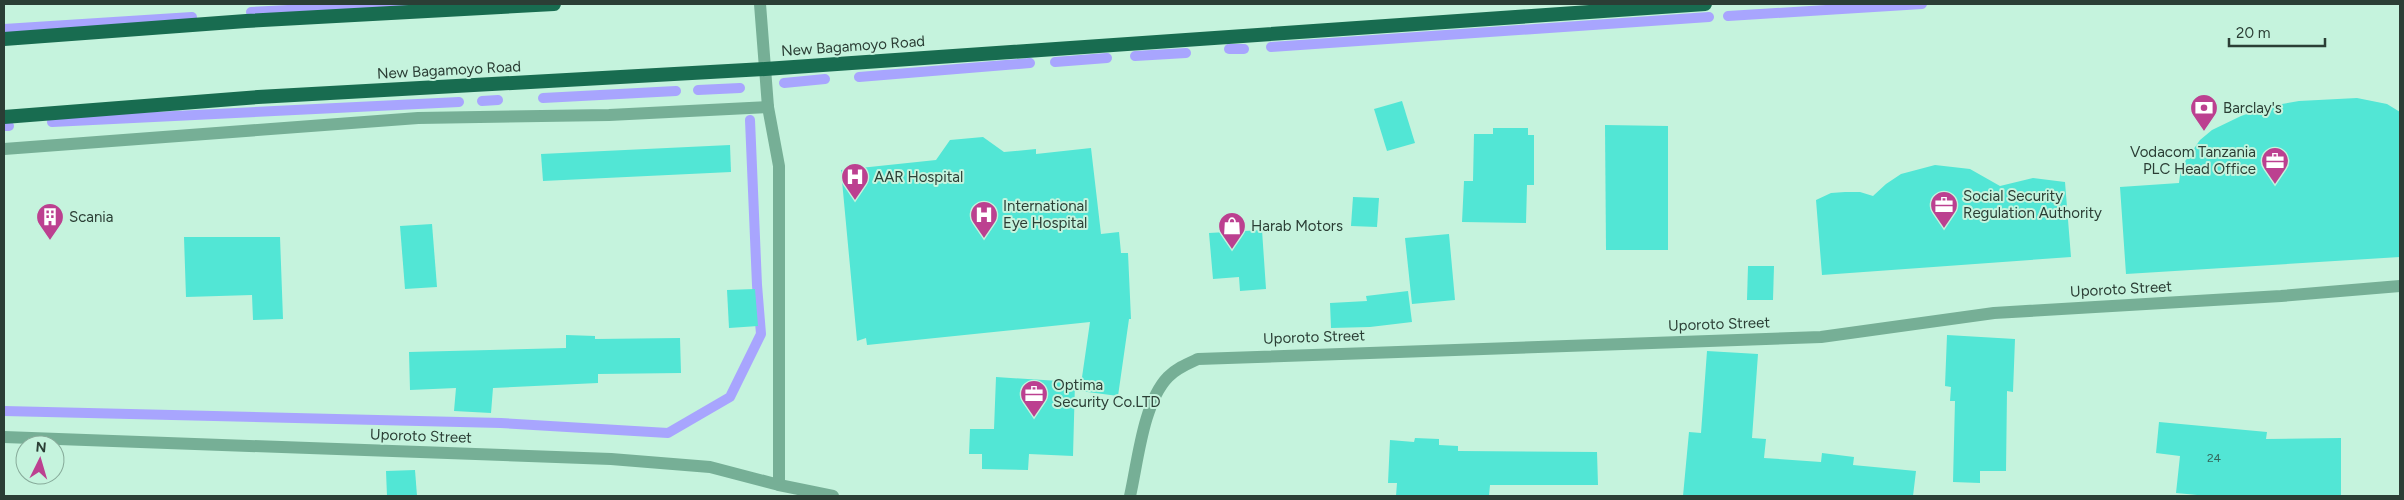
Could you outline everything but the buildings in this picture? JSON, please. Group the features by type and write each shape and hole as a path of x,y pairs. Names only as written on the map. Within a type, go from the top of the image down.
{"highway":[{"path":"4,39 246,21 554,4"},
{"name":"New Bagamoyo Road","path":"4,117 258,97 765,69 1705,4"}],"street":[{"path":"760,4 768,107 779,166 779,485"},
{"path":"4,149 418,118 609,115 768,107"},
{"name":"Uporoto Street","path":"1130,496 1149,413 1157,392 1168,377 1179,368 1198,359 1821,337 1994,313 2281,296 2400,286"},
{"name":"Uporoto Street","path":"4,437 611,459 710,467 779,485 833,496"}],"waterway":[{"path":"251,12 403,4"},
{"path":"1728,16 1922,4"},
{"path":"4,29 192,17"},
{"path":"1271,47 1709,17"},
{"path":"1229,49 1244,49"},
{"path":"1135,56 1186,53"},
{"path":"1055,62 1107,58"},
{"path":"859,77 1030,63"},
{"path":"784,83 825,79"},
{"path":"698,90 740,88"},
{"path":"543,98 676,91"},
{"path":"482,101 498,100"},
{"path":"52,122 459,102"},
{"path":"4,411 501,423 668,433 730,397 761,334 750,120"},
{"path":"4,126 9,126"}],"place":[{"name":"Barclay's","path":"2204,132"},
{"name":"Vodacom Tanzania PLC Head Office","path":"2275,185"},
{"name":"AAR Hospital","path":"855,201"},
{"name":"Social Security Regulation Authority","path":"1944,229"},
{"name":"International Eye Hospital","path":"984,239"},
{"name":"Scania","path":"50,241"},
{"name":"Harab Motors","path":"1232,250"},
{"name":"Optima Security Co.LTD","path":"1034,418"}]}
